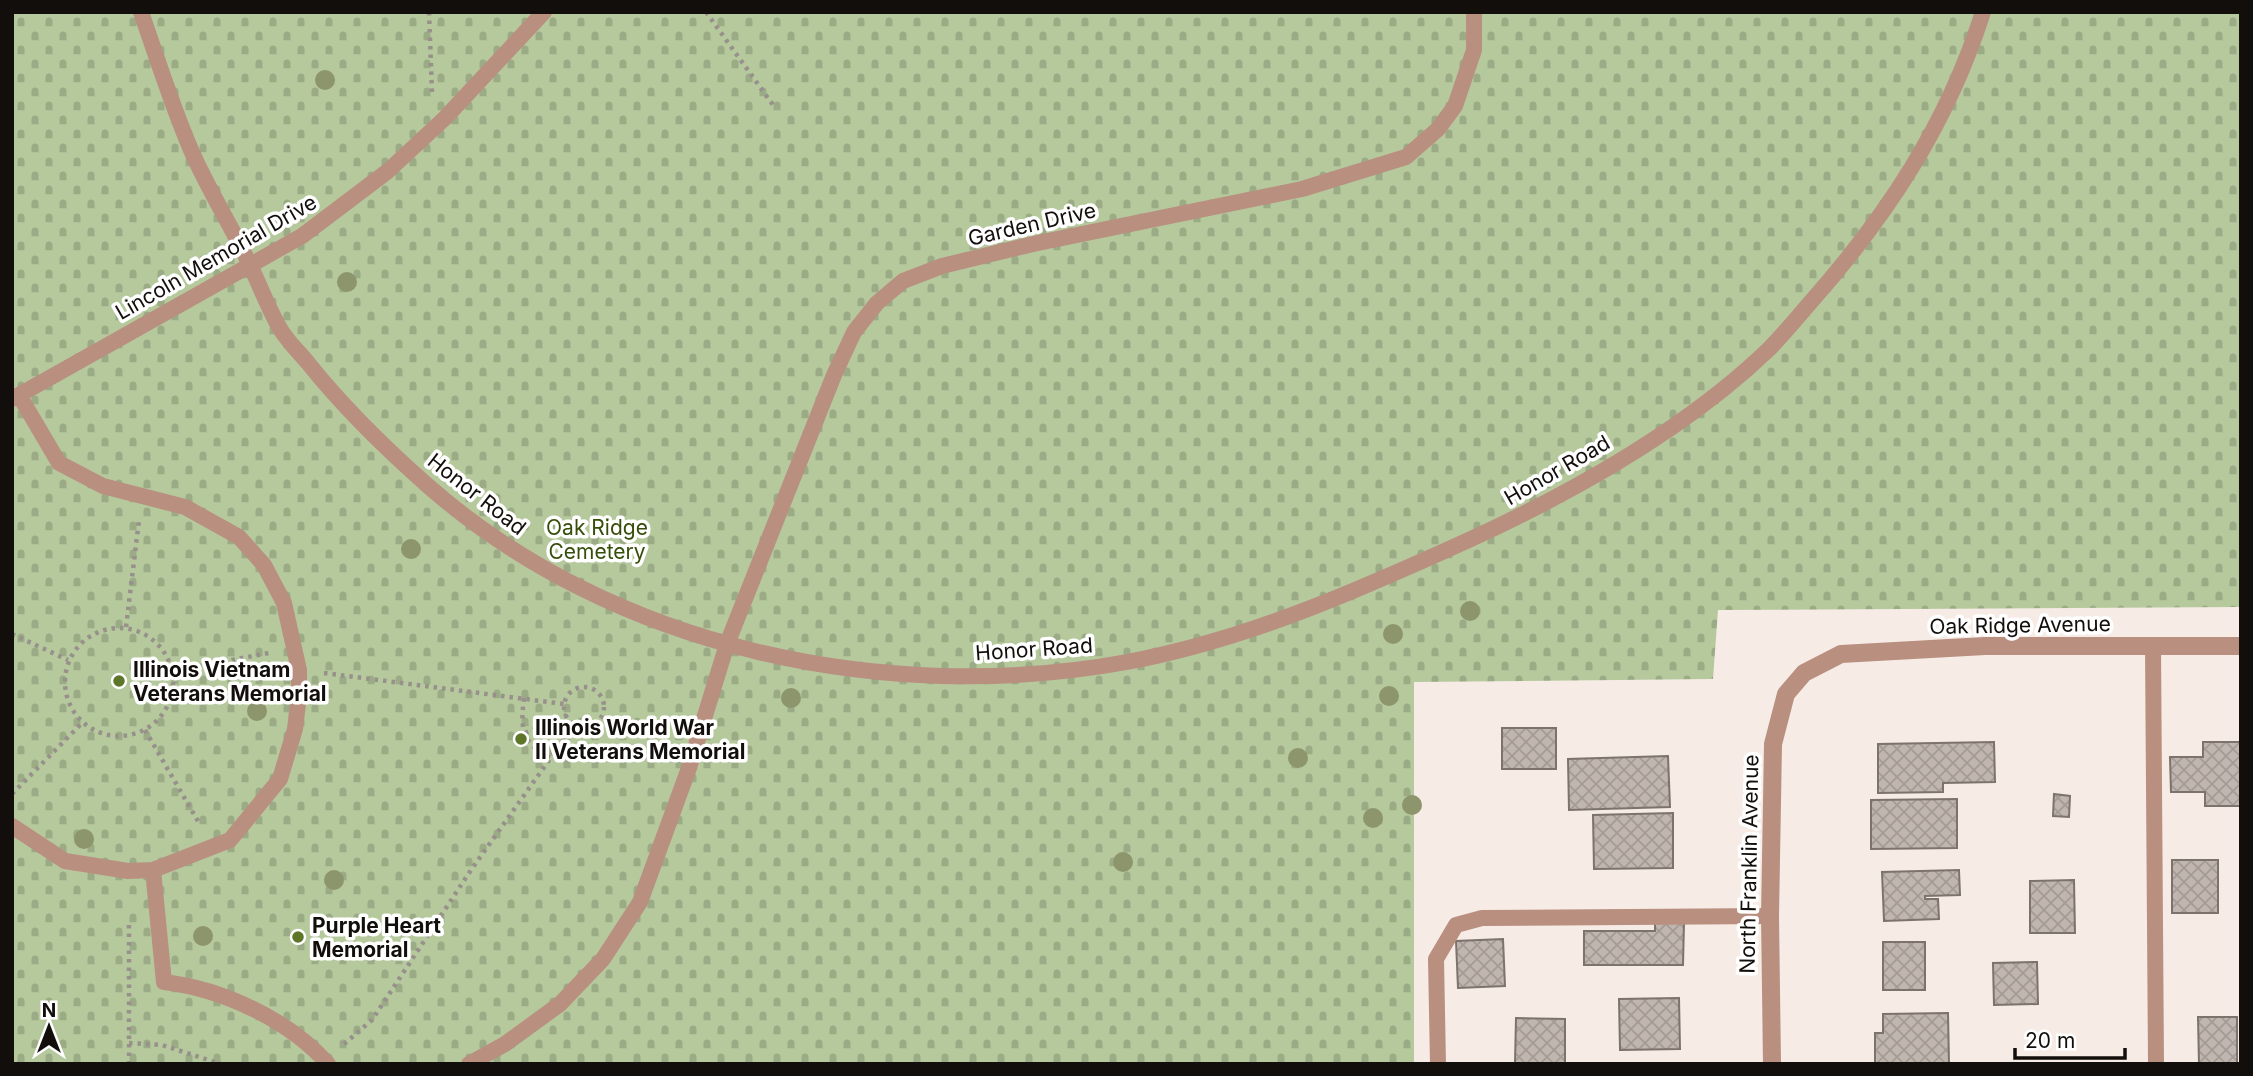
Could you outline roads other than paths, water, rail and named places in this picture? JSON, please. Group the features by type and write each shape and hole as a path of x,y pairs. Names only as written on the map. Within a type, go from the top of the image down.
{"street":[{"name":"Oak Ridge Avenue","path":"1804,673 1842,654 1984,646 2241,646"},
{"name":"North Franklin Avenue","path":"1772,1064 1770,916 1773,744 1786,694 1804,673"}],"lane":[{"name":"Honor Road","path":"141,12 191,152 250,264 279,328 380,444 442,498 502,543 559,577 630,612 727,644 806,661 895,672 983,674 1124,662 1266,625 1340,599 1503,524 1604,469 1697,408 1769,349 1848,260 1900,190 1940,120 1983,12"},
{"name":"Lincoln Memorial Drive","path":"16,397 302,236 388,171 445,118 544,12"},
{"name":"Garden Drive","path":"469,1064 505,1044 559,1004 603,958 640,902 685,780 727,644 834,375 854,331 877,303 903,281 942,266 1033,244 1302,189 1406,157 1438,130 1455,106 1474,50 1474,12"},
{"path":"12,826 65,861 128,871 153,870 230,840 279,779 295,729 299,670 284,603 264,565 239,537 185,507 103,486 59,463 16,397"},
{"path":"2153,646 2156,1064"},
{"path":"153,870 164,982 184,985 231,1000 283,1026 327,1062"},
{"path":"1438,1064 1436,959 1456,925 1482,918 1770,916"}],"place":[{"name":"Illinois Vietnam Veterans Memorial","path":"119,681"},
{"name":"Illinois World War II Veterans Memorial","path":"521,739"},
{"name":"Purple Heart Memorial","path":"298,937"}],"park label":[{"name":"Oak Ridge Cemetery","path":"597,539"}]}
